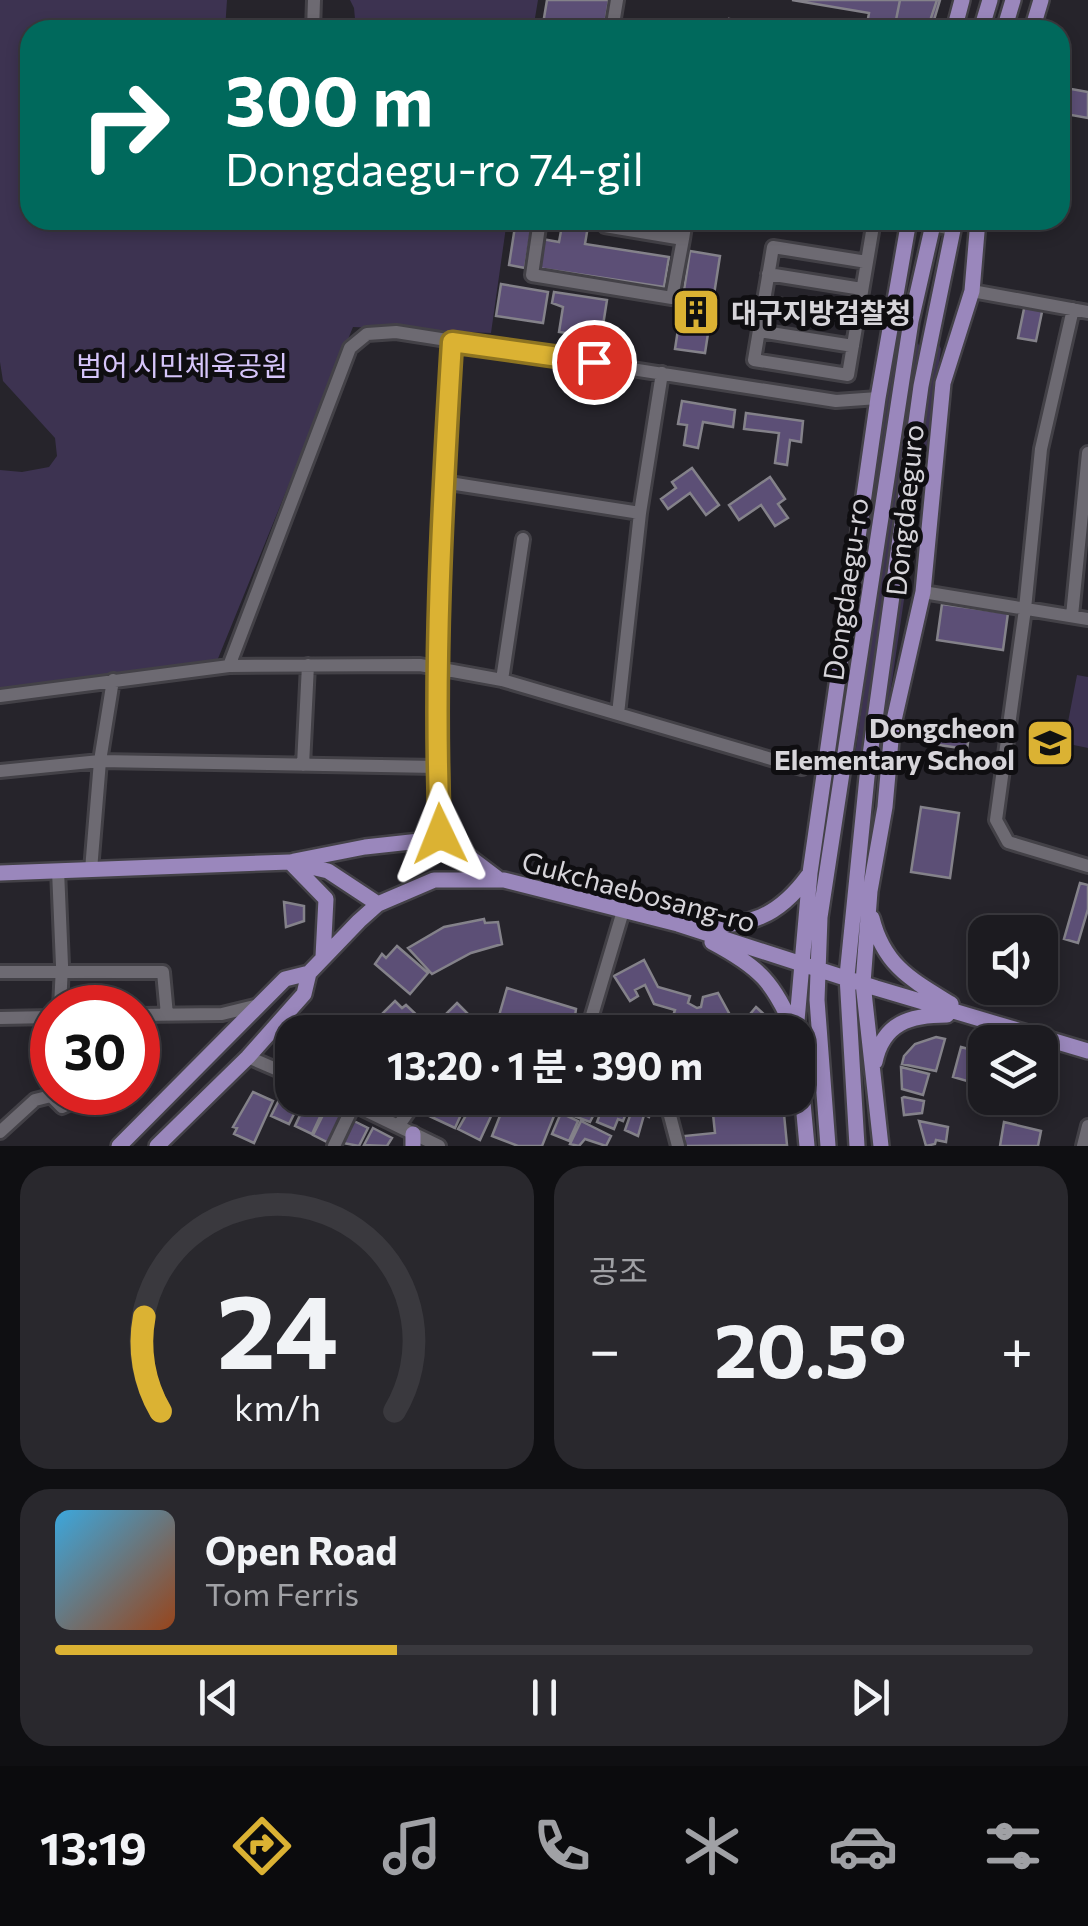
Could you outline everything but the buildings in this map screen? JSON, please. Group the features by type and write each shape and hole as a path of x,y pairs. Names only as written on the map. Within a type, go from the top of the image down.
{"main road":[{"name":"Dongdaegu-ro","path":"828,1146 809,966 878,398 906,230"},
{"name":"Dongdaegu-ro","path":"818,877 911,321 931,230"},
{"name":"Dongdaegu-ro","path":"862,894 886,626 916,422 953,230"},
{"name":"Dongdaeguro","path":"862,894 884,807 892,729 922,592 943,383 972,291 977,230"},
{"path":"0,873 290,862 365,847 438,839 464,853 498,880"},
{"path":"158,1146 248,1056 304,994 310,973 378,904 328,871 290,862"},
{"path":"290,862 326,899 324,957"},
{"path":"678,924 746,922 773,913 818,877 828,903 835,909 844,910 862,894"},
{"name":"Gukchaebosang-ro","path":"378,904 434,880 498,880 678,924 1088,1051"},
{"path":"857,1146 846,976 862,894"},
{"path":"862,894 862,983 881,1146"},
{"path":"862,894 883,949 894,963 914,983 967,1014"},
{"path":"678,924 748,960 777,991 788,1015"},
{"path":"799,1015 809,966"},
{"path":"119,1146 285,979 310,973"},
{"path":"874,1066 880,1042 891,1030 919,1015 967,1014"},
{"path":"819,1054 835,1043 852,1054"},
{"path":"804,1115 807,1146"}],"street":[{"path":"539,230 532,275 672,298 684,230"},
{"path":"629,230 682,239"},
{"path":"867,262 773,246 754,360 848,375 858,318 872,230"},
{"path":"768,274 862,290"},
{"path":"972,291 1088,312"},
{"path":"764,303 858,318"},
{"path":"1073,309 1041,449 1026,609 996,820 1008,842 1088,866"},
{"path":"229,666 350,348 367,334 378,331 836,401 878,398"},
{"path":"759,331 853,346"},
{"path":"438,839 443,482 452,342"},
{"path":"618,714 640,514 662,373"},
{"path":"1072,616 1088,453"},
{"path":"443,482 640,514"},
{"path":"502,680 522,539"},
{"path":"922,592 1088,618"},
{"path":"302,765 308,665"},
{"path":"0,696 229,666 439,666 502,680 802,768"},
{"path":"91,870 100,761 113,680"},
{"path":"0,771 100,761 437,767"},
{"path":"58,870 61,985"},
{"path":"592,1015 623,911"},
{"path":"0,972 163,972 167,1015"},
{"path":"160,1015 222,1014 259,1005"},
{"path":"0,1018 30,1017"},
{"path":"248,1056 275,1068"},
{"path":"0,1132 30,1106"},
{"path":"334,1146 349,1115"},
{"path":"378,1115 399,1125 413,1140 438,1146"},
{"path":"399,1125 406,1115"},
{"path":"670,1115 678,1146"},
{"path":"1082,1146 1088,1126"}],"green space":[{"name":"범어 시민체육공원","path":"0,0 227,0 226,20 20,20 20,230 506,230 491,333 353,327 217,661 0,690 0,470 22,472 49,467 57,456 55,438 3,381"},
{"path":"350,0 538,0 535,20 355,20"},
{"path":"900,337 903,344 837,767 834,763 894,342"},
{"path":"938,342 941,349 879,769 875,771 933,347"},
{"path":"918,343 921,350 859,771 855,773 913,349"},
{"path":"1077,675 1088,677 1088,748 1064,743"}],"place":[{"name":"대구지방검찰청","path":"696,312"},
{"name":"Dongcheon Elementary School","path":"1050,743"}],"route":[{"path":"440,834 437,767 443,482 452,342 594,362"}]}
